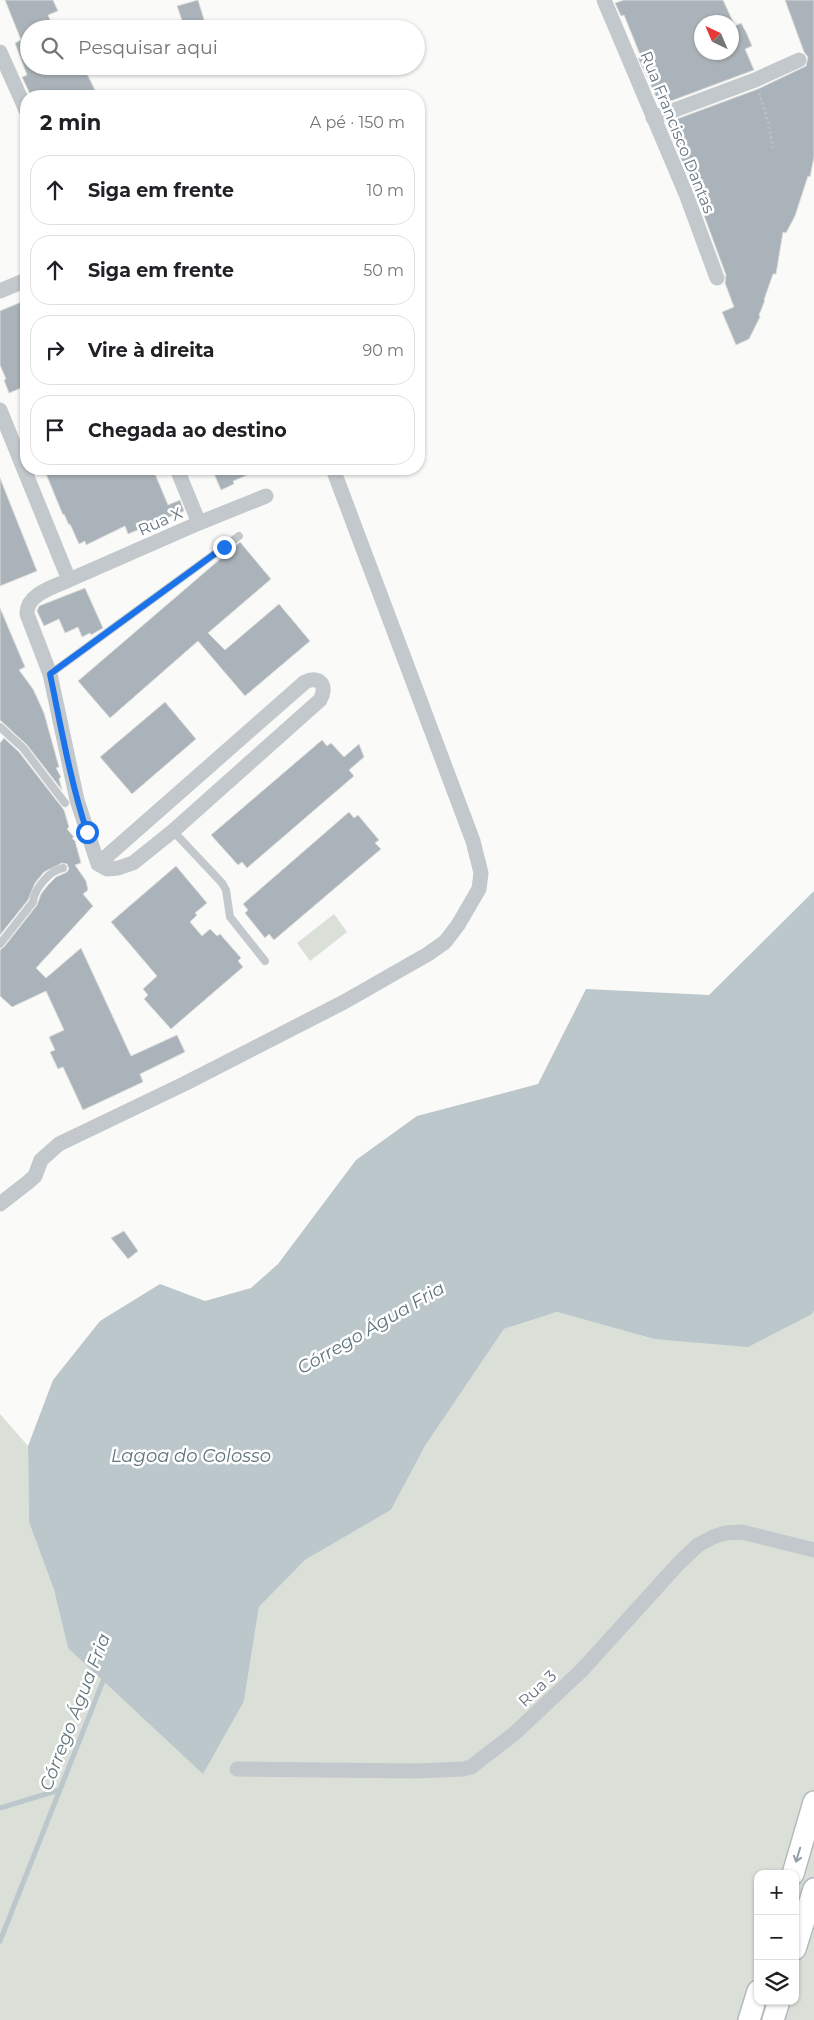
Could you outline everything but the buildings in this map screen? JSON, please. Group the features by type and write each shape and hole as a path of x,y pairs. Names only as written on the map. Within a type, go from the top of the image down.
{"street":[{"name":"Rua Francisco Dantas","path":"604,0 686,194 717,278"},
{"path":"0,52 20,97"},
{"path":"653,118 755,80 798,60"},
{"path":"0,290 20,282"},
{"path":"0,410 20,459"},
{"path":"26,475 69,580"},
{"path":"180,475 199,523"},
{"path":"0,1204 31,1179 41,1160 59,1144 184,1084 344,1002 428,954 445,942 479,889 481,873 472,841 334,475"},
{"name":"Rua X","path":"50,674 27,614 26,608 34,598 69,580 266,496"},
{"path":"50,674 71,802 98,864 107,869 118,868 133,862 173,831 320,700 324,693 324,686 318,680 312,679 305,682 98,864"},
{"name":"Rua 3","path":"237,1770 416,1771 471,1767 515,1733 582,1670 679,1563 698,1545 724,1533 742,1532 814,1550"},
{"path":"794,1870 814,1802"},
{"path":"799,1936 814,1889"},
{"path":"753,2006 777,2014"}],"lane":[{"path":"50,674 239,536"},
{"path":"0,727 23,748 71,802"},
{"path":"173,831 222,883 226,890 230,917 266,962"},
{"path":"0,944 33,902 34,894 56,869 63,868"}],"path":[{"path":"755,80 768,121 773,148"}],"shaded area":[{"path":"334,914 347,932 310,961 297,943"},
{"path":"814,1311 814,2020 0,2020 0,1414 28,1446 29,1522 54,1590 68,1648 244,1701 259,1607 305,1560 391,1510 425,1446 504,1329 557,1312 654,1339 812,1314"}],"water":[{"name":"Lagoa do Colosso","path":"814,891 814,1311 812,1314 748,1347 654,1339 557,1312 504,1329 425,1446 391,1510 305,1560 259,1607 244,1701 203,1774 68,1648 54,1590 29,1522 28,1446 53,1380 100,1321 160,1284 205,1301 251,1288 278,1264 356,1160 417,1116 538,1084 586,989 709,995"}],"waterway":[{"name":"Córrego Água Fria","path":"0,1941 105,1676"},
{"path":"0,1808 59,1790"}],"route":[{"path":"87,832 66,754 50,674 224,547"}]}
